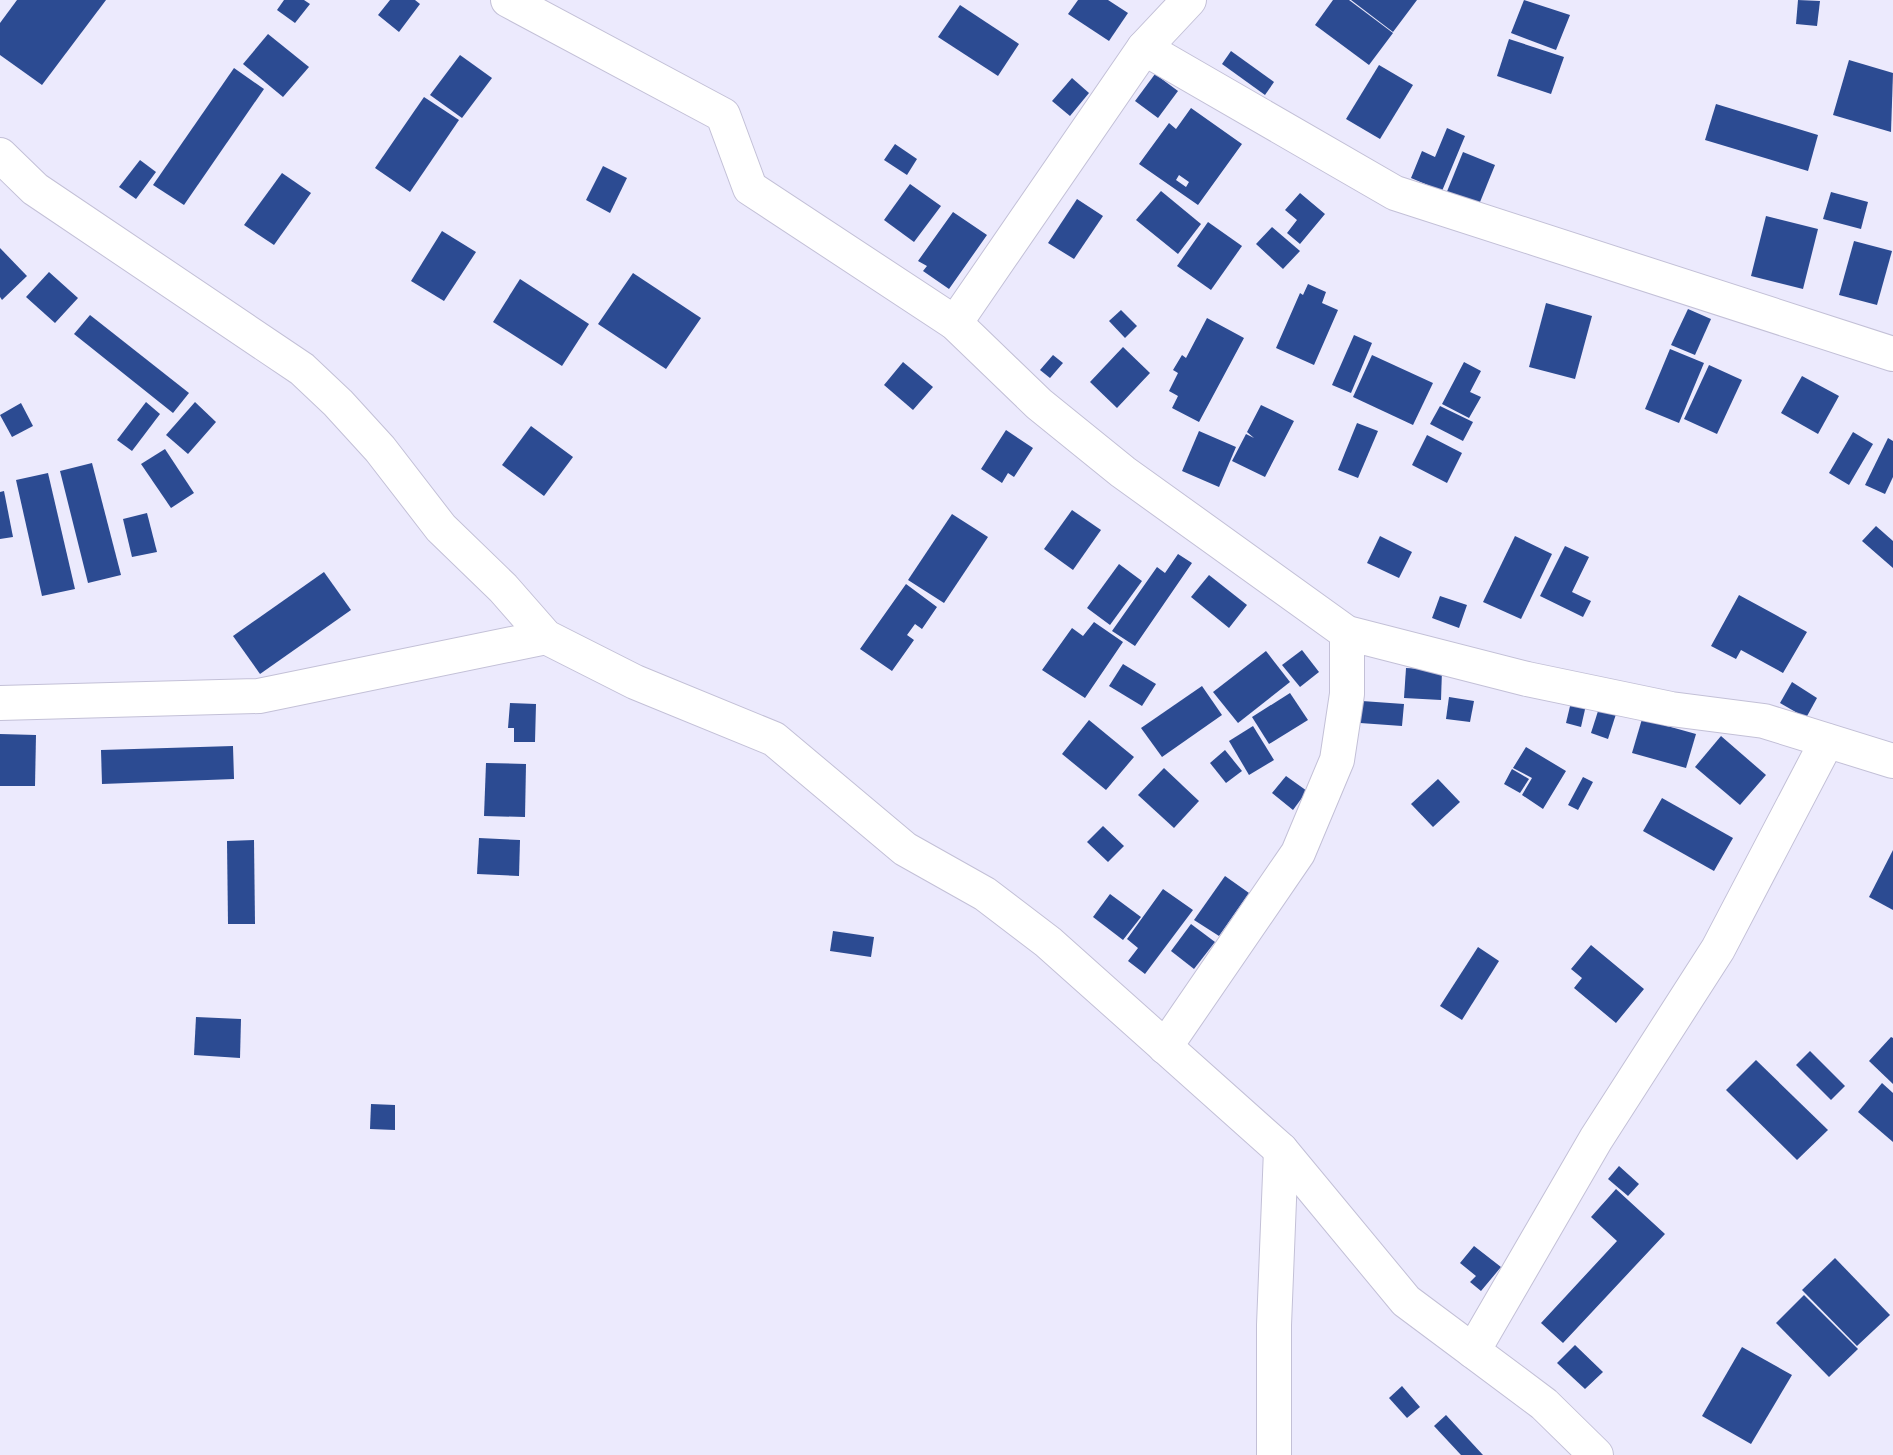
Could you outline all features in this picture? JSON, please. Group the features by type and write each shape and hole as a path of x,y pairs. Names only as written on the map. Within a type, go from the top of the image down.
{"street":[{"path":"508,0 723,115 750,188 955,323 1039,404 1123,472 1347,633 1527,679 1671,709 1764,721 1893,761"},
{"path":"955,323 1144,48 1189,0"},
{"path":"1144,48 1395,193 1893,354"},
{"path":"0,155 35,189 302,369 380,449 441,528 503,588 546,637 635,682 774,739 905,849 985,894 1048,942 1281,1150 1406,1301 1544,1404 1596,1455"},
{"path":"1165,1047 1298,853 1337,760 1347,694 1347,633"},
{"path":"0,703 259,696 546,637"},
{"path":"1473,1351 1596,1139 1718,949 1827,741"},
{"path":"1274,1455 1274,1325 1281,1150"}],"building":[{"path":"17,0 106,0 42,85 0,55 0,23"},
{"path":"284,0 304,0 310,4 295,23 277,10"},
{"path":"390,0 415,0 420,4 399,32 378,15"},
{"path":"1078,0 1108,0 1128,13 1109,41 1068,14"},
{"path":"1333,0 1349,0 1393,33 1369,65 1315,25"},
{"path":"1351,0 1417,0 1393,32"},
{"path":"1524,0 1570,15 1556,50 1511,33"},
{"path":"1798,0 1820,1 1817,26 1796,24"},
{"path":"960,5 1019,44 998,76 938,37"},
{"path":"268,34 309,67 283,97 243,64"},
{"path":"1509,39 1564,57 1551,94 1497,76"},
{"path":"1231,51 1274,82 1265,95 1222,64"},
{"path":"460,55 492,78 462,118 430,95"},
{"path":"1849,60 1893,73 1891,132 1833,115"},
{"path":"1379,65 1413,85 1380,139 1346,119"},
{"path":"234,68 264,89 184,205 153,185"},
{"path":"1155,74 1178,91 1158,118 1135,101"},
{"path":"1072,78 1089,93 1070,116 1052,101"},
{"path":"424,97 459,120 410,192 375,168"},
{"path":"1716,104 1818,135 1808,171 1705,140"},
{"path":"1191,108 1242,144 1198,205 1139,164 1169,123 1176,129","holes":["1179,175 1189,182 1186,187 1176,180"]},
{"path":"1447,128 1465,136 1442,191 1411,178 1422,151 1435,157"},
{"path":"895,144 917,159 907,175 884,160"},
{"path":"1463,152 1495,165 1478,207 1446,194"},
{"path":"140,160 156,172 136,199 119,187"},
{"path":"603,166 627,178 610,213 586,200"},
{"path":"282,173 311,193 274,245 244,225"},
{"path":"910,184 941,206 914,242 884,220"},
{"path":"1161,191 1201,224 1178,254 1136,220"},
{"path":"1831,192 1868,202 1861,229 1823,219"},
{"path":"1300,193 1325,214 1300,244 1287,233 1297,220 1285,210"},
{"path":"1077,199 1103,216 1074,259 1048,243"},
{"path":"953,212 987,235 949,289 923,271 927,266 918,261"},
{"path":"1766,216 1818,229 1803,289 1751,276"},
{"path":"1208,222 1242,246 1211,290 1177,266"},
{"path":"1272,227 1300,251 1283,269 1256,244"},
{"path":"442,231 476,252 444,301 411,281"},
{"path":"1854,241 1892,251 1877,305 1839,295"},
{"path":"0,248 27,276 2,300 0,297"},
{"path":"49,272 78,298 55,323 26,297"},
{"path":"633,273 701,318 666,369 598,324"},
{"path":"520,279 589,324 562,366 493,322"},
{"path":"1308,284 1326,292 1322,303 1338,310 1314,365 1276,348 1300,293 1303,295"},
{"path":"1546,303 1592,316 1575,379 1529,367"},
{"path":"1688,309 1711,319 1695,355 1671,345"},
{"path":"1121,310 1137,326 1125,338 1109,321"},
{"path":"90,315 189,393 173,413 74,334"},
{"path":"1207,318 1244,338 1199,422 1172,408 1178,396 1169,391 1178,373 1173,370 1182,355 1186,358"},
{"path":"1354,335 1372,343 1351,393 1332,385"},
{"path":"1123,347 1150,373 1117,408 1090,382"},
{"path":"1670,349 1704,363 1679,423 1645,409"},
{"path":"1053,355 1063,363 1050,378 1040,370"},
{"path":"1372,355 1433,383 1413,425 1353,397"},
{"path":"903,362 933,387 913,410 884,385"},
{"path":"1464,362 1481,371 1470,392 1481,397 1469,418 1442,404"},
{"path":"1709,365 1742,380 1717,434 1684,419"},
{"path":"1802,376 1839,396 1818,434 1781,413"},
{"path":"146,402 160,414 132,451 117,440"},
{"path":"195,402 216,422 188,454 166,435"},
{"path":"21,403 33,426 12,437 0,415"},
{"path":"1261,405 1294,421 1265,477 1232,461 1246,434 1254,438 1247,432"},
{"path":"1440,406 1473,422 1463,441 1430,424"},
{"path":"1357,423 1378,431 1358,478 1338,470"},
{"path":"531,426 573,457 544,496 502,465"},
{"path":"1006,430 1033,448 1014,477 1008,473 1002,483 981,469"},
{"path":"1199,431 1236,447 1219,487 1182,471"},
{"path":"1853,432 1873,444 1849,485 1829,473"},
{"path":"1427,435 1462,453 1447,483 1412,465"},
{"path":"1888,438 1893,441 1893,477 1885,494 1865,485"},
{"path":"165,449 194,493 171,508 141,464"},
{"path":"92,463 121,575 88,583 60,471"},
{"path":"48,473 75,589 42,596 16,480"},
{"path":"4,491 13,537 0,539 0,492"},
{"path":"1072,510 1101,530 1073,570 1044,549"},
{"path":"147,513 157,552 132,557 123,519"},
{"path":"952,514 988,537 944,603 908,580"},
{"path":"1876,526 1893,541 1893,568 1862,541"},
{"path":"1380,536 1412,552 1399,578 1367,563"},
{"path":"1515,536 1552,554 1521,619 1483,602"},
{"path":"1565,546 1589,557 1572,592 1591,601 1583,617 1540,596"},
{"path":"1178,554 1192,563 1135,646 1112,631 1157,567 1165,573"},
{"path":"1119,564 1142,581 1110,625 1087,608"},
{"path":"324,572 351,610 260,674 233,636"},
{"path":"1209,575 1247,605 1229,628 1191,597"},
{"path":"906,584 937,607 922,629 915,624 907,635 914,640 892,671 860,649"},
{"path":"1739,595 1807,632 1783,673 1741,650 1736,659 1711,646"},
{"path":"1440,596 1467,605 1459,628 1432,618"},
{"path":"1094,622 1123,642 1085,698 1042,670 1072,628 1083,636"},
{"path":"1302,650 1319,672 1300,687 1282,665"},
{"path":"1266,651 1290,682 1238,723 1213,692"},
{"path":"1123,664 1156,684 1142,706 1109,686"},
{"path":"1406,668 1442,670 1441,700 1404,698"},
{"path":"1792,682 1817,698 1806,718 1780,703"},
{"path":"1202,686 1222,715 1162,757 1141,728"},
{"path":"1290,693 1308,720 1269,744 1252,717"},
{"path":"1449,697 1474,701 1470,722 1446,719"},
{"path":"1362,701 1404,704 1402,726 1360,723"},
{"path":"1571,702 1586,705 1581,727 1566,723"},
{"path":"510,703 536,704 535,742 514,742 514,728 508,728"},
{"path":"1599,708 1616,714 1608,739 1591,733"},
{"path":"1642,719 1696,734 1686,768 1632,753"},
{"path":"1089,720 1134,757 1106,790 1062,754"},
{"path":"1253,726 1274,760 1249,775 1229,741"},
{"path":"0,734 36,735 35,786 0,786"},
{"path":"1721,736 1766,775 1740,805 1695,767"},
{"path":"233,746 234,779 102,784 101,750"},
{"path":"1526,747 1566,771 1543,809 1522,795 1532,778 1513,768"},
{"path":"1225,750 1242,771 1226,783 1210,763"},
{"path":"486,763 526,764 525,817 484,816"},
{"path":"1164,768 1199,801 1174,828 1138,795"},
{"path":"1512,769 1529,779 1520,793 1504,784"},
{"path":"1286,776 1307,791 1293,810 1272,793"},
{"path":"1583,777 1593,782 1578,810 1568,805"},
{"path":"1438,779 1460,802 1433,827 1411,804"},
{"path":"1662,798 1733,838 1714,871 1643,831"},
{"path":"1103,826 1124,846 1108,862 1087,842"},
{"path":"479,838 520,840 519,876 477,874"},
{"path":"254,840 255,924 228,924 227,841"},
{"path":"1893,850 1893,910 1869,897"},
{"path":"1225,876 1249,893 1219,936 1194,920"},
{"path":"1163,889 1193,910 1145,974 1128,961 1138,948 1127,939"},
{"path":"1110,894 1141,917 1123,940 1093,917"},
{"path":"1191,924 1215,942 1194,969 1171,951"},
{"path":"833,931 874,937 871,957 830,951"},
{"path":"1591,945 1644,989 1616,1023 1574,988 1582,978 1571,969"},
{"path":"1478,947 1499,961 1462,1020 1440,1006"},
{"path":"196,1017 241,1019 240,1058 194,1055"},
{"path":"1893,1038 1893,1084 1869,1061"},
{"path":"1810,1051 1845,1086 1831,1100 1796,1065"},
{"path":"1756,1060 1828,1130 1797,1160 1726,1090"},
{"path":"1882,1083 1893,1093 1893,1142 1858,1112"},
{"path":"371,1104 395,1105 395,1130 370,1129"},
{"path":"1619,1166 1639,1184 1628,1196 1608,1179"},
{"path":"1616,1189 1665,1234 1563,1343 1541,1323 1617,1241 1591,1217"},
{"path":"1474,1246 1501,1267 1481,1291 1470,1282 1476,1276 1460,1263"},
{"path":"1835,1258 1890,1315 1857,1346 1802,1290"},
{"path":"1804,1295 1858,1349 1829,1377 1776,1323"},
{"path":"1575,1345 1603,1372 1585,1389 1557,1363"},
{"path":"1742,1347 1792,1375 1751,1444 1702,1416"},
{"path":"1402,1386 1420,1407 1407,1418 1389,1398"},
{"path":"1446,1415 1483,1455 1461,1455 1434,1426"}]}
